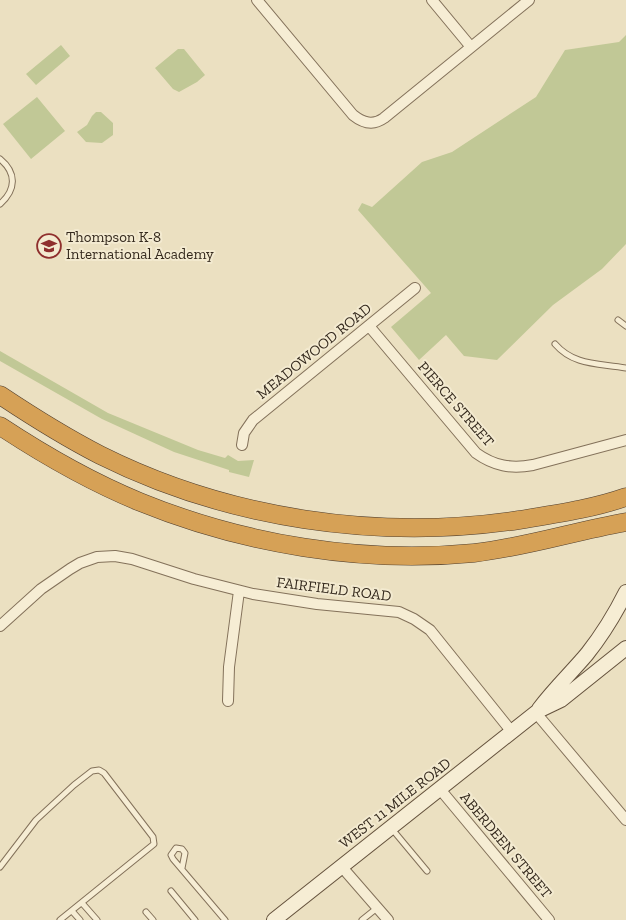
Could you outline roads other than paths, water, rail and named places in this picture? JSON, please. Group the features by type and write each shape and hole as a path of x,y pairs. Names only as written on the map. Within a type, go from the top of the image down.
{"highway":[{"path":"0,395 47,426 74,441 148,476 185,490 235,505 310,520 340,524 401,527 478,525 588,508 626,497"},
{"path":"0,426 71,468 138,502 230,531 297,545 381,554 473,553 548,540 625,522"}],"main road":[{"name":"WEST 11 MILE ROAD","path":"537,712 553,690 619,618 626,592"},
{"path":"591,677 626,640"},
{"name":"WEST 11 MILE ROAD","path":"274,920 537,712 561,700 626,648"}],"street":[{"path":"432,0 471,47"},
{"path":"262,2 353,115 362,122 370,123 381,120 529,0"},
{"name":"MEADOWOOD ROAD","path":"242,445 244,433 253,420 415,288"},
{"name":"PIERCE STREET","path":"369,326 476,453 493,463 504,467 518,468 626,440"},
{"name":"FAIRFIELD ROAD","path":"0,626 35,594 70,569 89,560 105,556 132,558 194,580 240,591 317,604 392,610 422,624 438,640 512,732"},
{"path":"228,701 229,667 240,591"},
{"path":"537,712 626,820"},
{"name":"ABERDEEN STREET","path":"439,788 549,920"},
{"path":"341,866 388,920"}],"lane":[{"path":"0,160 11,171 13,180 12,188 0,204"},
{"path":"618,320 626,326"},
{"path":"555,344 561,351 573,359 626,368"},
{"path":"0,867 36,820 74,785 92,771 99,770 104,773 153,837 154,844 60,920"},
{"path":"391,827 428,871"},
{"path":"182,868 226,920"},
{"path":"171,891 195,920"},
{"path":"82,904 97,920"},
{"path":"362,920 378,907"},
{"path":"72,911 80,920"},
{"path":"146,912 153,920"}],"place":[{"name":"Thompson K-8 International Academy","path":"49,246"}]}
